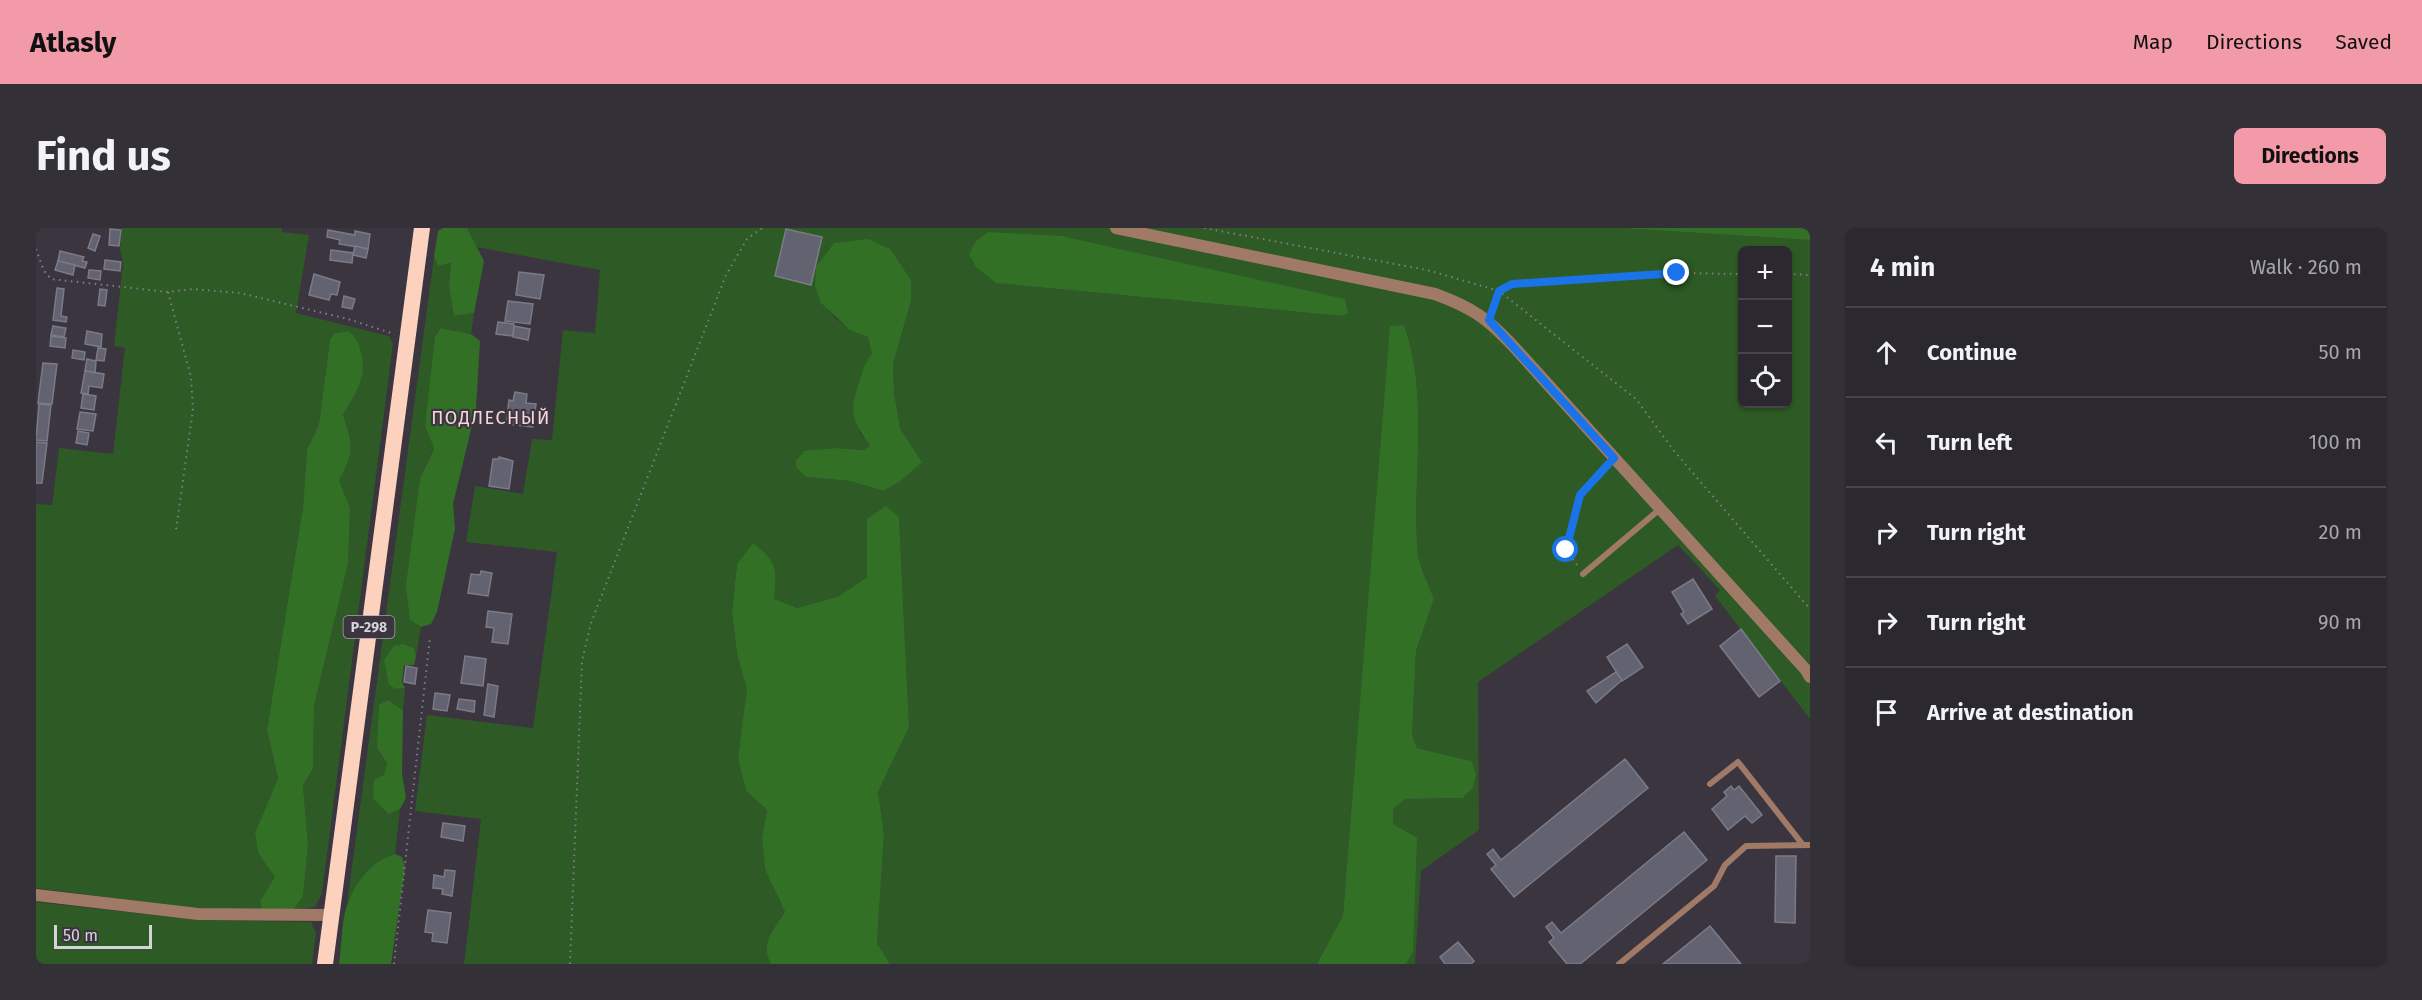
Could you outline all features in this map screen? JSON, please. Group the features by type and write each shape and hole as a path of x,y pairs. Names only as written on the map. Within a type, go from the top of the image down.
{"highway":[{"name":"Р-298","path":"326,964 422,228"}],"street":[{"path":"1116,228 1435,294 1466,306 1489,320 1810,677"},
{"path":"36,895 198,914 332,915"}],"lane":[{"path":"1583,574 1660,509"},
{"path":"1710,784 1738,762 1807,845"},
{"path":"1619,964 1714,886 1725,865 1746,846 1807,845"}],"path":[{"path":"570,964 582,661 591,623 726,275 747,239 762,228"},
{"path":"36,249 44,271 51,279 168,292 193,289 240,293 348,319 408,339"},
{"path":"1489,320 1499,291 1512,284 1677,273 1738,274"},
{"path":"1792,274 1810,275"},
{"path":"168,292 191,377 194,409 176,530"},
{"path":"1583,574 1566,550 1580,495 1614,458"},
{"path":"394,964 430,637"}],"green space":[{"path":"122,228 282,228 282,232 309,235 296,313 389,336 393,344 322,893 315,907 293,910 303,897 308,845 303,786 313,768 314,706 348,564 350,508 339,480 348,462 351,448 343,415 362,379 348,331 335,333 330,339 319,424 307,450 303,507 267,730 278,778 255,833 258,853 276,877 260,901 262,911 199,909 36,888 36,504 52,505 59,448 113,454 125,348 114,346 123,263 120,250"},
{"path":"443,228 467,228 484,261 474,313 454,316 449,286 451,263 438,266 434,257 438,231"},
{"path":"467,228 1619,228 1810,240 1810,719 1715,596 1720,590 1678,545 1478,682 1479,830 1421,871 1415,964 1406,964 1413,952 1393,824 1393,809 1404,799 1462,798 1471,761 1417,748 1412,735 1416,651 1434,599 1418,555 1416,527 1418,409 1412,352 1404,325 1391,326 1343,915 1317,964 890,964 877,943 884,834 878,792 909,727 899,517 867,519 867,577 839,596 796,608 774,599 753,544 737,564 732,612 737,654 748,689 738,758 746,791 767,810 764,852 768,873 785,912 767,943 771,964 464,964 481,819 415,811 427,715 533,728 557,552 466,542 475,486 523,494 532,439 552,440 563,330 595,333 600,270 476,247","holes":["996,283 1348,313 1342,316","815,286 911,301 893,364 894,392 900,428 922,462 883,491 850,481 806,477 838,448 865,450 870,446 859,431 872,354 868,337 835,318 824,304"]},
{"path":"1619,228 1810,228 1810,240"},
{"path":"988,232 1061,236 1345,299 1348,313 1342,316 996,283 976,267 969,254 976,241"},
{"path":"868,239 890,249 911,280 911,301 893,364 894,392 900,428 922,462 899,482 883,491 850,481 806,477 796,467 796,461 804,451 838,448 864,450 870,446 859,428 853,408 863,369 872,354 868,337 850,330 821,303 815,286 816,267 834,243"},
{"path":"434,257 438,266 451,263 449,286 454,316 474,313 471,334 441,328 425,426 434,447 420,479 410,620 421,627 416,656 414,648 402,644 396,689 405,688 403,710 388,700 377,748 387,763 384,775 389,814 400,809 395,854 386,857 372,867 347,904"},
{"path":"1404,325 1412,352 1418,410 1416,527 1418,555 1434,599 1416,651 1412,735 1417,748 1471,761 1476,774 1473,788 1462,798 1405,799 1393,809 1393,824 1417,838 1413,952 1406,964 1317,964 1343,915 1390,326"},
{"path":"441,328 471,334 480,341 476,409 453,504 455,529 437,612 431,624 421,627 410,620 406,585 420,479 434,448 425,426 435,337"},
{"path":"348,331 359,346 363,368 359,384 343,415 351,448 348,462 339,480 350,508 348,564 314,706 313,768 303,786 308,845 303,897 293,910 262,911 260,901 275,877 258,853 255,833 278,778 267,730 303,507 307,450 319,424 330,339 335,333"},
{"path":"886,506 899,517 909,727 878,792 884,834 877,943 890,964 771,964 767,943 785,912 765,869 762,838 767,810 746,791 738,758 747,689 737,654 732,612 737,564 753,543 772,562 775,574 774,599 797,608 839,596 867,577 867,519"},
{"path":"403,644 414,648 416,656 414,665 404,665 402,682 405,688 396,689 389,685 384,660 394,646"},
{"path":"388,700 403,710 402,773 406,798 400,809 389,814 373,798 374,780 384,775 387,763 377,748 379,705"},
{"path":"395,854 402,857 405,868 391,964 339,964 344,917 351,895 360,880 372,867"},
{"path":"36,902 199,920 311,922 316,932 312,964 36,964"}],"building":[{"path":"110,229 121,230 119,246 109,245"},
{"path":"786,229 822,237 811,285 775,276"},
{"path":"328,230 355,235 355,231 370,234 368,249 339,244 340,240 327,237"},
{"path":"93,234 100,236 95,251 88,248"},
{"path":"355,246 368,249 366,258 353,255"},
{"path":"331,250 353,253 352,263 330,260"},
{"path":"60,251 84,257 82,261 87,262 85,268 58,261"},
{"path":"105,260 121,262 120,271 104,269"},
{"path":"58,261 75,265 73,275 55,270"},
{"path":"89,270 101,271 100,280 88,278"},
{"path":"519,272 544,275 540,299 516,295"},
{"path":"314,274 340,282 337,295 331,294 329,300 309,295"},
{"path":"57,288 64,289 61,316 67,317 66,322 53,320"},
{"path":"100,289 107,290 105,306 98,305"},
{"path":"344,296 355,299 352,309 342,307"},
{"path":"508,301 533,304 530,324 505,321"},
{"path":"498,322 514,324 513,336 496,334"},
{"path":"53,326 66,328 64,337 51,335"},
{"path":"514,326 530,329 528,340 513,337"},
{"path":"87,331 102,334 101,347 85,344"},
{"path":"51,336 66,338 65,348 50,346"},
{"path":"98,348 106,349 104,361 96,360"},
{"path":"73,350 85,352 84,360 72,358"},
{"path":"87,359 96,361 95,373 85,371"},
{"path":"43,363 57,364 52,404 38,403"},
{"path":"85,371 104,374 102,388 89,386 88,394 81,393"},
{"path":"515,392 527,394 526,403 536,404 533,427 506,424 509,400 513,401"},
{"path":"83,394 96,396 94,410 81,408"},
{"path":"39,404 51,405 47,441 36,440"},
{"path":"80,412 96,414 93,431 77,429"},
{"path":"78,431 89,433 87,445 76,443"},
{"path":"36,442 47,443 42,483 36,483"},
{"path":"499,457 513,461 509,489 489,486 493,459 499,459"},
{"path":"481,571 492,573 488,596 468,593 471,574 480,575"},
{"path":"1693,579 1712,609 1688,624 1672,592"},
{"path":"488,611 512,614 508,644 492,642 494,628 486,627"},
{"path":"1741,629 1780,681 1759,697 1720,646"},
{"path":"1627,644 1643,667 1622,681 1607,657"},
{"path":"465,656 486,659 483,686 461,683"},
{"path":"406,666 417,668 415,684 404,682"},
{"path":"1616,672 1622,680 1596,703 1587,691"},
{"path":"488,684 498,686 494,717 484,715"},
{"path":"435,693 450,695 447,711 433,709"},
{"path":"459,699 475,701 474,712 457,709"},
{"path":"1625,759 1648,788 1514,897 1491,869 1496,865 1487,854 1493,849 1501,860"},
{"path":"1731,786 1734,790 1739,786 1762,815 1752,823 1745,816 1728,830 1712,809 1727,796 1724,792"},
{"path":"443,823 465,826 463,841 441,837"},
{"path":"1684,832 1707,860 1580,964 1567,964 1549,942 1554,938 1546,927 1552,922 1561,933"},
{"path":"1776,856 1796,856 1795,923 1775,922"},
{"path":"445,870 455,871 452,896 442,894 443,889 433,888 434,875 444,877"},
{"path":"428,910 451,913 447,943 432,941 433,933 425,932"},
{"path":"1710,926 1741,964 1663,964"},
{"path":"1458,942 1474,961 1471,964 1445,964 1440,957"}],"district":[{"name":"ПОДЛЕСНЫЙ","path":"491,418"}],"route":[{"path":"1566,550 1580,495 1614,458 1489,320 1499,291 1512,284 1677,273"}]}
